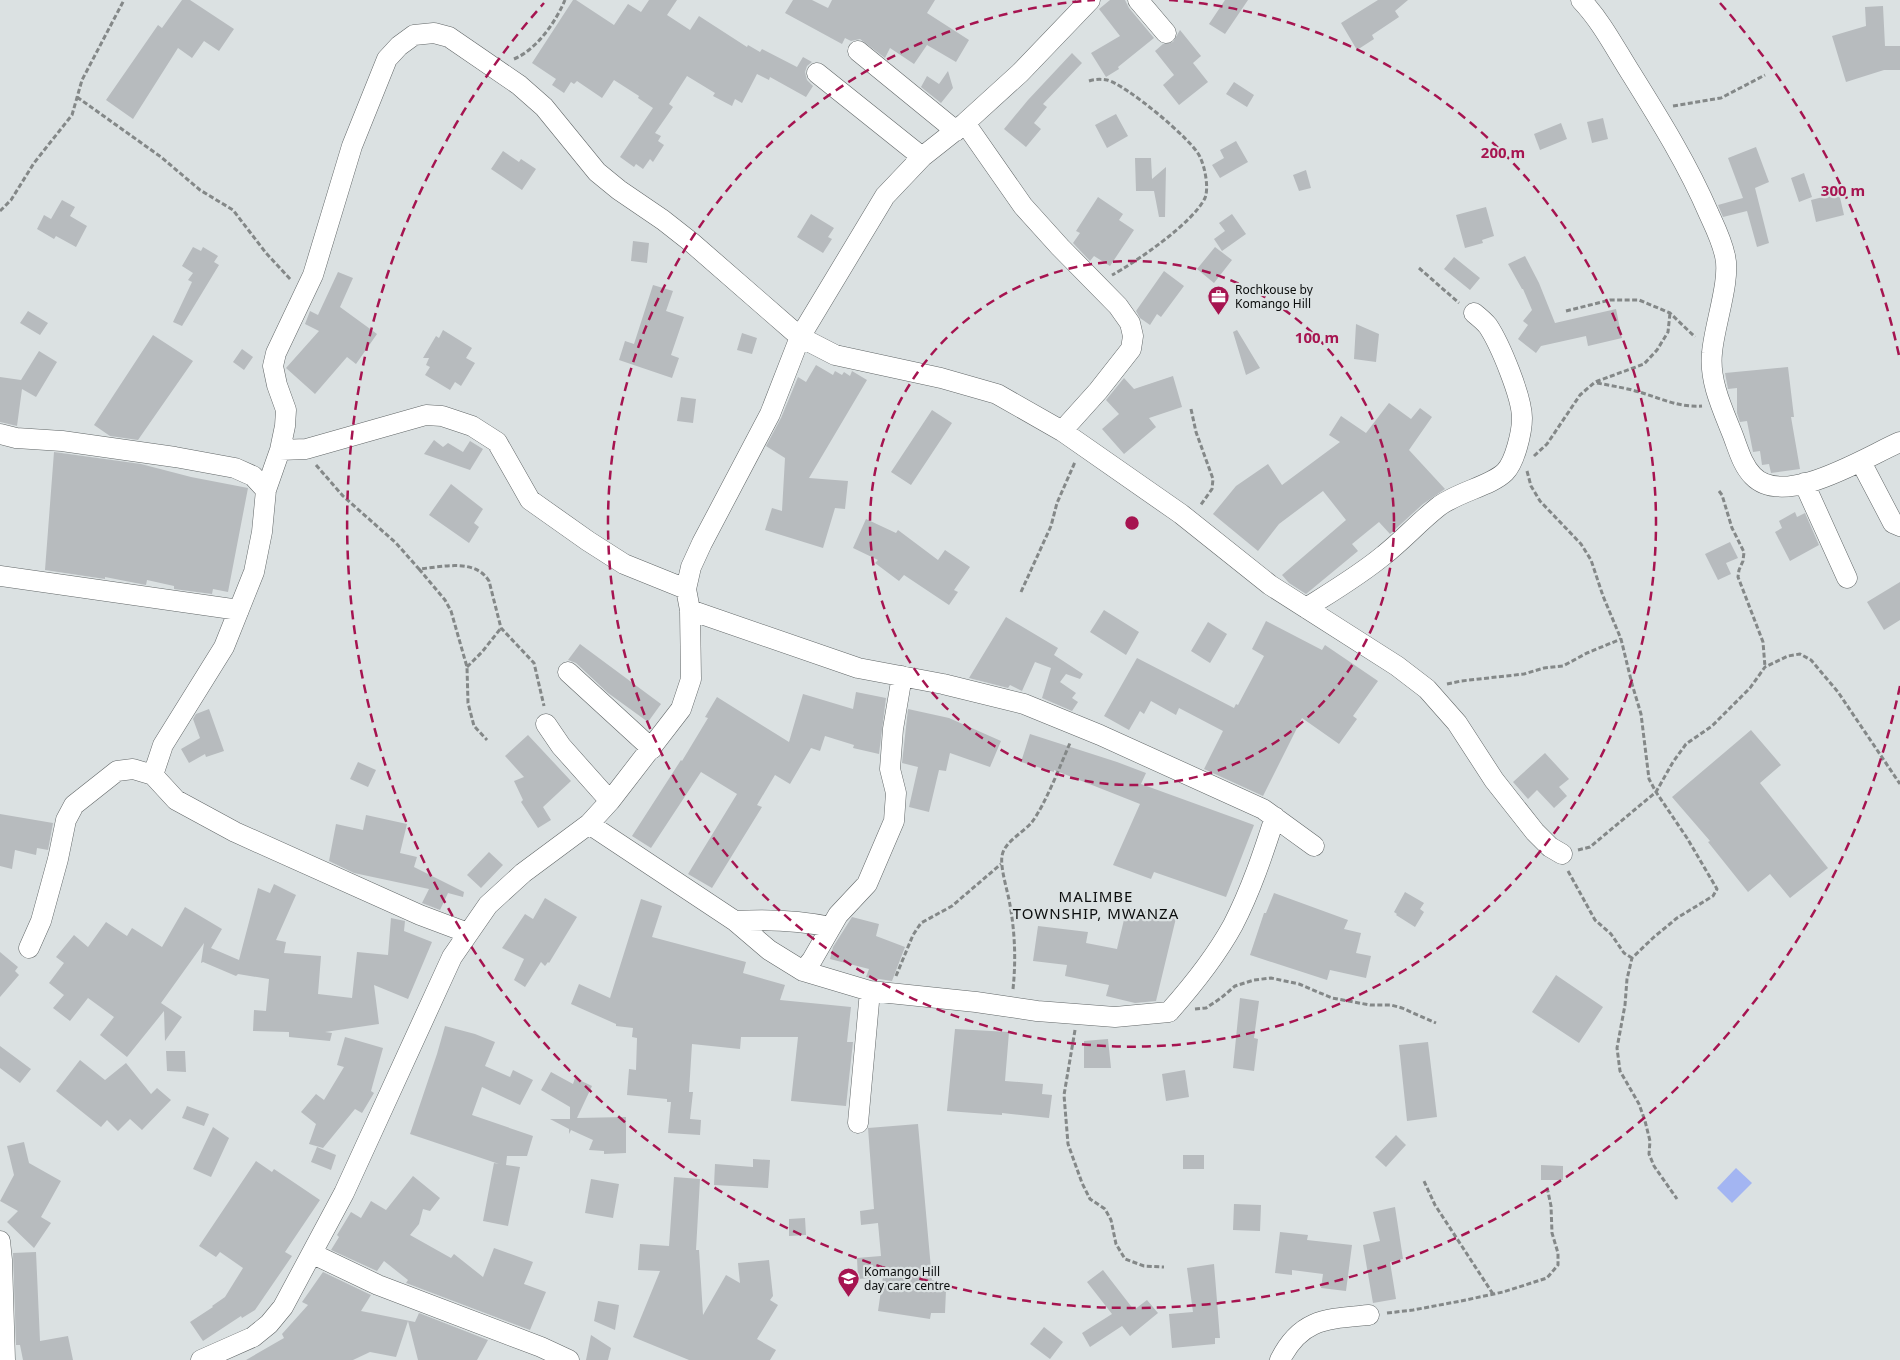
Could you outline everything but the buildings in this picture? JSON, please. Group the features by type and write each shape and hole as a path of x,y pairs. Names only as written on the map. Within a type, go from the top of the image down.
{"street":[{"path":"201,1360 253,1337 269,1324 283,1307 313,1254 377,1123 452,957 488,905 524,873 589,824 610,802 681,709 690,679 690,610 686,589 691,567 770,414 800,337 885,196 922,157 960,127 1020,73 1090,0"},
{"path":"1138,0 1166,33"},
{"path":"1581,0 1595,17 1695,180 1721,242 1726,258 1726,274 1711,354 1715,386 1720,404 1744,464 1754,478 1768,486 1782,488 1804,483 1861,462 1900,442"},
{"path":"153,775 162,745 224,647 254,572 262,532 266,490 284,449 286,410 277,385 273,366 276,353 313,275 352,146 387,59 399,46 414,35 434,33 449,37 519,85 544,107 597,172 618,190 677,231 800,337 835,355 941,378 997,394 1062,431 1188,520 1270,585 1396,666 1427,689 1457,723 1494,780 1535,832 1550,847 1562,854"},
{"path":"858,52 960,127 1023,206 1118,306 1130,324 1133,336 1131,350 1062,431"},
{"path":"817,74 922,157"},
{"path":"1306,608 1356,577 1383,556 1438,507 1457,495 1493,480 1506,472 1520,437 1522,417 1498,344 1487,324 1474,313"},
{"path":"284,449 306,449 320,446 426,415 442,416 472,426 497,442 530,500 624,564 686,589"},
{"path":"0,434 16,438 175,457 235,468 253,476 266,490"},
{"path":"1861,462 1893,523 1900,526"},
{"path":"1804,483 1847,578"},
{"path":"0,576 239,610"},
{"path":"690,610 858,668 943,684 1024,704 1263,809 1314,846"},
{"path":"568,672 652,748"},
{"path":"803,971 812,960 838,915 867,884 894,822 896,792 890,769 893,729 902,676"},
{"path":"546,724 561,746 610,802"},
{"path":"29,948 41,921 58,859 66,820 74,805 117,772 133,769 153,775 176,800 235,832 420,915 468,933"},
{"path":"589,824 735,921 769,950 803,971 870,990 1115,1017 1170,1012 1196,981 1233,925 1256,875 1275,817"},
{"path":"735,921 768,919 806,922 831,927"},
{"path":"858,1122 870,990"},
{"path":"0,1241 5,1360"},
{"path":"313,1254 378,1285 541,1347 569,1360"},
{"path":"1280,1360 1288,1344 1304,1328 1330,1318 1368,1315"}],"path":[{"path":"0,210 11,200 34,163 72,115 82,80 124,0"},
{"path":"483,61 509,61 525,54 537,42 565,0"},
{"path":"1652,109 1721,98 1765,75"},
{"path":"1089,81 1096,79 1109,80 1152,108 1180,133 1200,156 1206,175 1205,197 1192,214 1160,244 1112,275 1091,278"},
{"path":"77,97 161,157 200,190 233,210 266,253 304,296"},
{"path":"1419,268 1453,299 1474,313"},
{"path":"1566,311 1610,300 1640,300 1670,313 1711,354"},
{"path":"1520,437 1526,450 1528,462 1547,444 1580,395 1595,382 1644,364 1657,350 1668,332 1670,313"},
{"path":"1595,382 1633,390 1690,407 1720,404"},
{"path":"1188,520 1212,489 1213,479 1196,432 1191,409"},
{"path":"1021,592 1051,526 1056,504 1082,445"},
{"path":"284,449 318,466 343,496 396,544 445,600 451,611 467,667 468,703 474,726 487,740"},
{"path":"1527,467 1531,486 1540,500 1581,544 1591,560 1603,596 1621,639 1641,714 1649,779 1687,838 1716,889 1713,896 1677,918 1632,958 1626,979 1625,1005 1618,1048 1620,1071 1639,1104 1650,1141 1649,1154 1654,1166 1677,1199"},
{"path":"1719,491 1722,495 1732,528 1744,552 1738,577 1763,642 1765,667"},
{"path":"419,569 457,566 474,568 485,575 489,581 501,628 534,662 544,702 546,724"},
{"path":"467,667 501,628"},
{"path":"1427,689 1461,681 1524,674 1544,668 1563,666 1621,639"},
{"path":"1632,958 1624,953 1611,934 1595,920 1570,877 1562,854 1590,847 1656,792 1686,744 1712,726 1750,688 1765,667 1788,656 1800,654 1811,660 1838,692 1900,784"},
{"path":"1011,1007 1015,970 1015,944 1011,908 1002,864 1002,853 1008,844 1033,821 1078,727"},
{"path":"891,993 898,969 917,927 931,916 952,906 1002,864"},
{"path":"1170,1012 1206,1008 1235,986 1254,980 1271,978 1298,984 1332,998 1370,1005 1391,1005 1436,1023"},
{"path":"1078,1014 1064,1095 1068,1144 1090,1199 1105,1209 1111,1220 1116,1244 1125,1259 1144,1266 1164,1267"},
{"path":"1424,1181 1436,1205 1493,1294"},
{"path":"1368,1315 1414,1310 1493,1294 1547,1278 1558,1266 1558,1253 1552,1233 1551,1206 1547,1188"}],"water":[{"path":"1736,1168 1752,1183 1732,1203 1717,1188"}],"place":[{"name":"Rochkouse by Komango Hill","path":"1219,315"},
{"name":"Komango Hill day care centre","path":"848,1297"}],"district":[{"name":"MALIMBE TOWNSHIP, MWANZA","path":"1096,904"}]}
